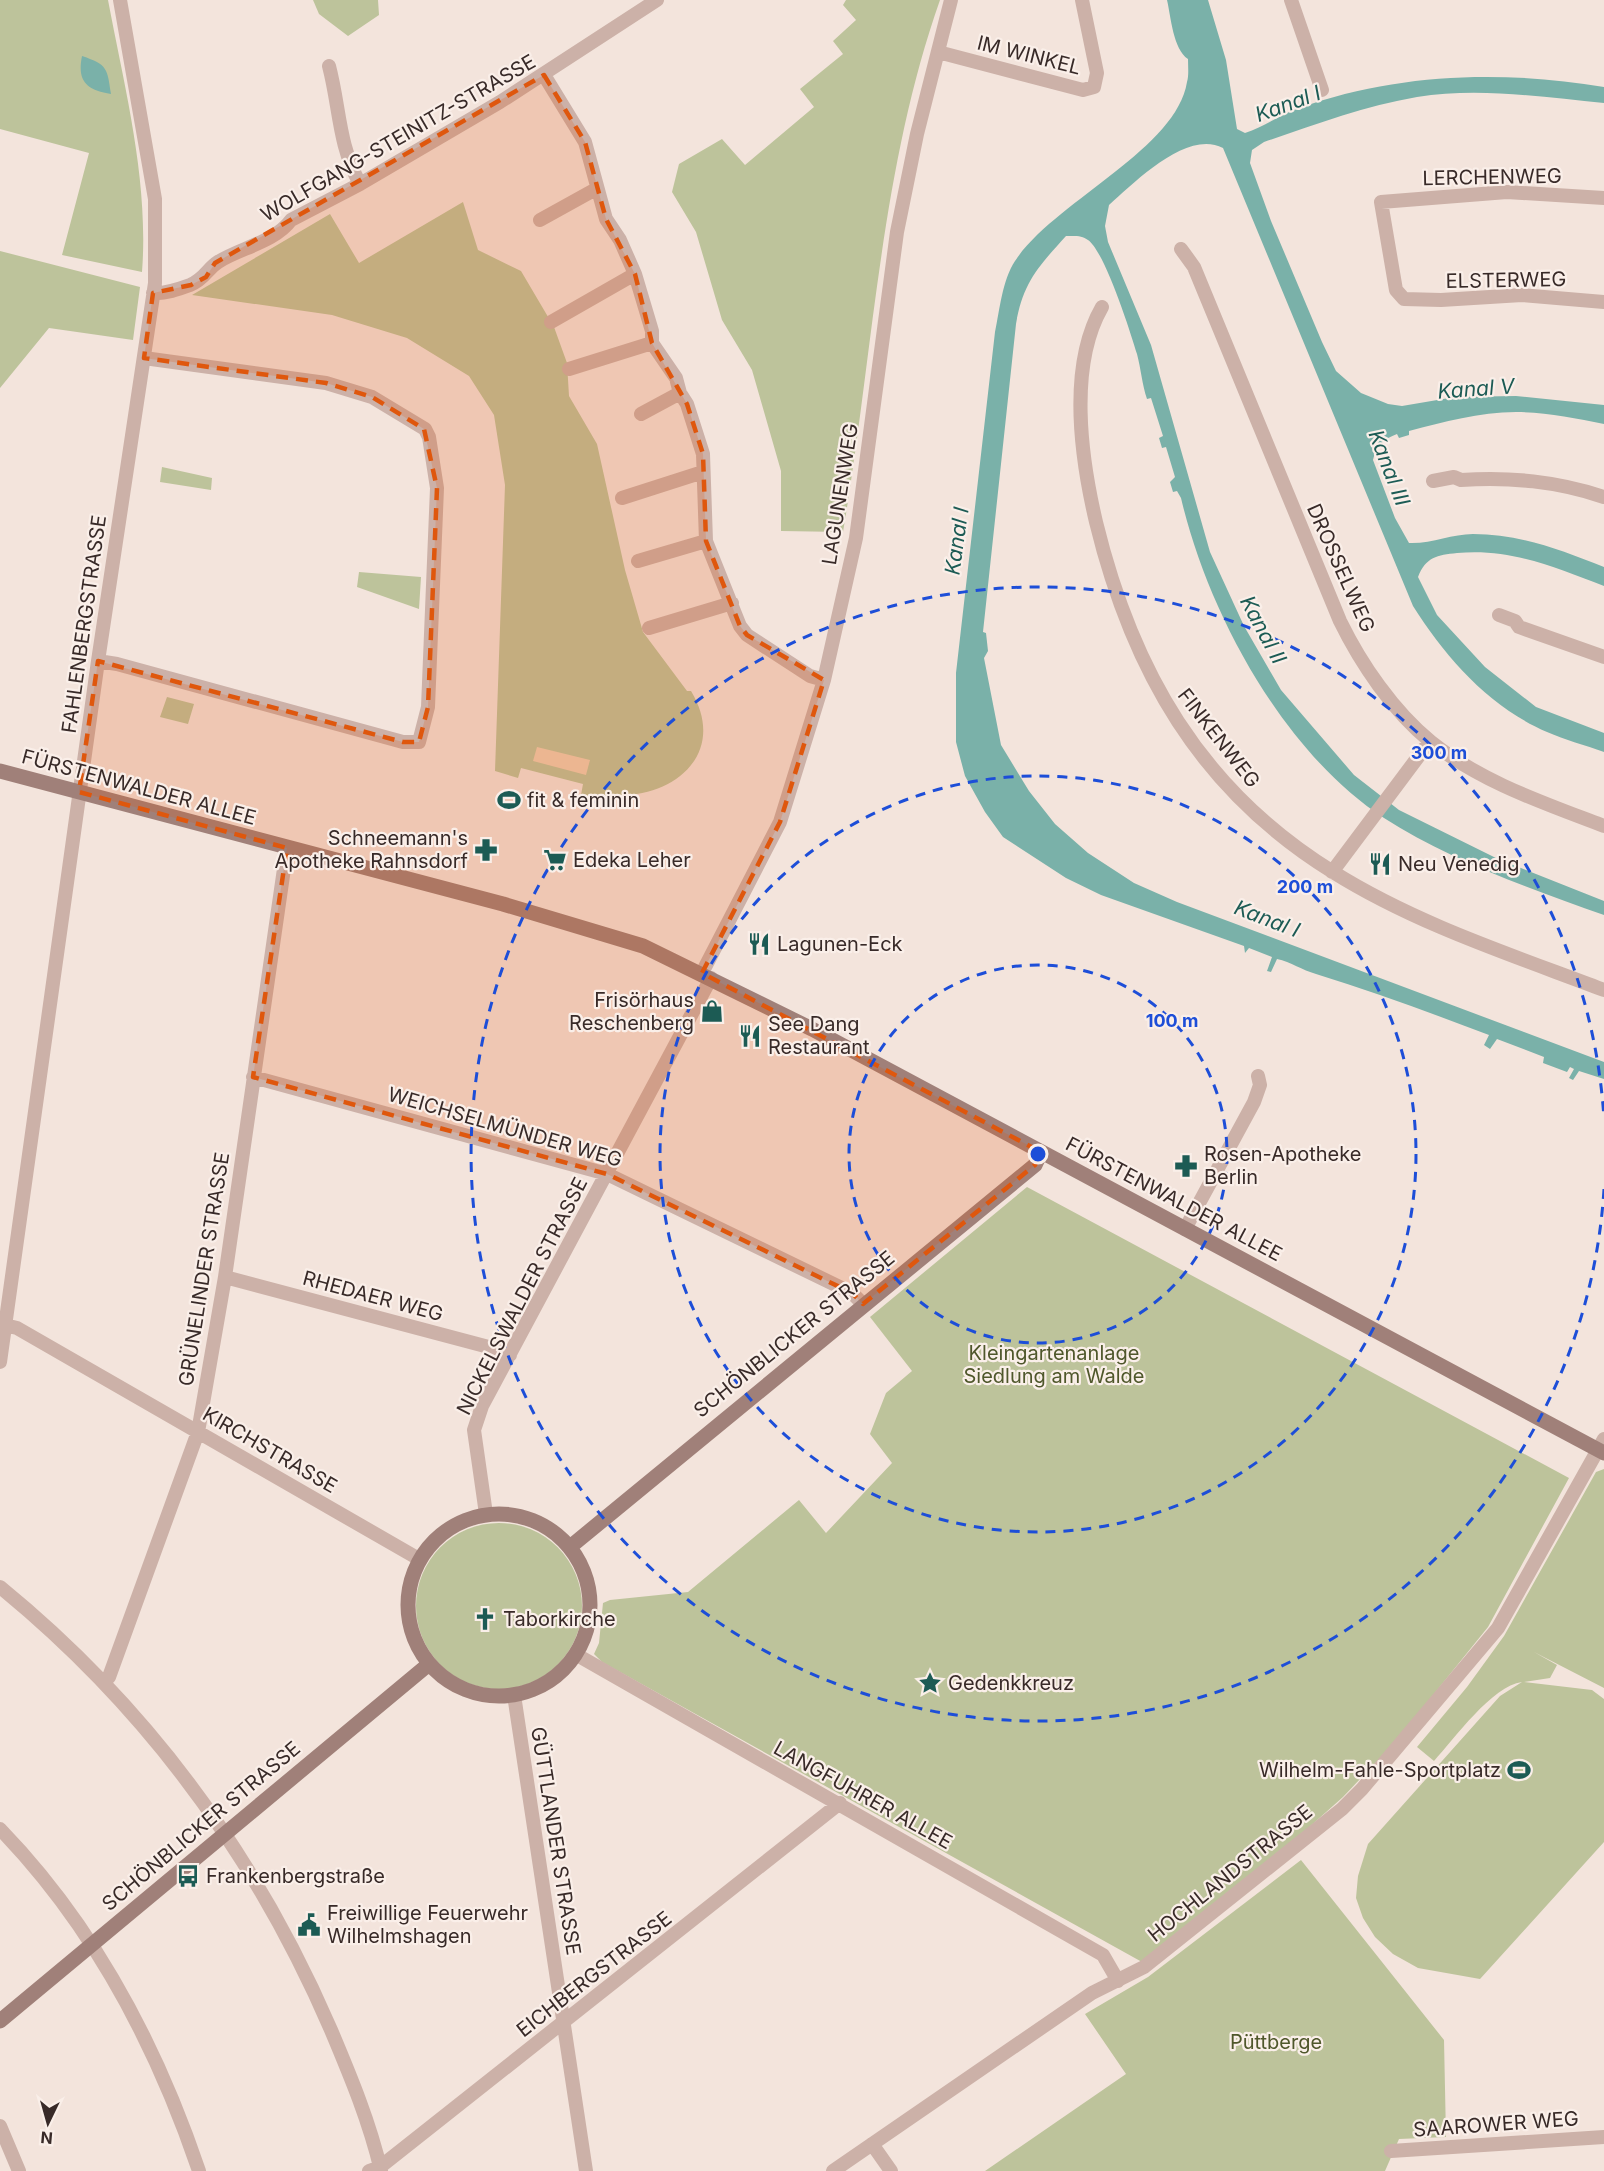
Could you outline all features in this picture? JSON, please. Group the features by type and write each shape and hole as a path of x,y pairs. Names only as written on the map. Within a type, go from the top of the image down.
{"street":[{"name":"FAHLENBERGSTRASSE","path":"0,1362 79,792 153,292 157,242 156,199 120,0"},
{"name":"WOLFGANG-STEINITZ-STRASSE","path":"153,292 161,293 191,285 206,277 215,264 236,251 250,247 324,200 335,198 360,184 544,75 657,0"},
{"name":"LAGUNENWEG","path":"707,975 780,822 824,680 856,538 898,222 917,134 951,0"},
{"name":"IM WINKEL","path":"938,52 1083,90 1094,87 1096,73 1082,0"},
{"path":"1291,0 1322,90"},
{"path":"329,66 336,92 335,109 347,155 360,184"},
{"path":"544,75 585,142 606,219 620,240 635,274 652,331 652,343 676,378 680,393 687,404 700,444 706,486 706,541 732,603 747,635 810,676 824,680"},
{"path":"540,220 596,189"},
{"name":"LERCHENWEG","path":"1409,301 1400,296 1396,290 1381,202 1508,192 1604,198"},
{"name":"DROSSELWEG","path":"1181,249 1194,267 1345,632 1371,673 1430,741 1510,789 1604,826"},
{"path":"551,322 635,274"},
{"name":"ELSTERWEG","path":"1409,301 1522,295 1604,302"},
{"name":"FINKENWEG","path":"1102,307 1092,326 1083,358 1081,399 1085,461 1099,534 1135,645 1165,704 1217,774 1264,821 1332,872 1424,919 1604,990"},
{"path":"569,369 652,343"},
{"path":"98,661 404,742 419,742 428,707 437,488 429,437 425,429 372,397 326,383 144,358"},
{"path":"641,414 680,393"},
{"path":"622,498 703,472"},
{"path":"1432,481 1454,477 1461,480 1521,480 1570,486 1604,497"},
{"path":"638,561 706,541"},
{"path":"649,628 732,603"},
{"path":"1499,615 1515,621 1519,627 1604,657"},
{"path":"1332,872 1430,741"},
{"name":"FÜRSTENWALDER ALLEE","path":"0,771 576,925 643,946 707,975 1602,1447"},
{"name":"GRÜNELINDER STRASSE","path":"104,1682 109,1675 198,1432 225,1277 287,848"},
{"name":"NICKELSWALDER STRASSE","path":"486,1514 474,1431 482,1406 607,1174 707,975"},
{"path":"1185,1229 1254,1102 1260,1085 1258,1076"},
{"name":"WEICHSELMÜNDER WEG","path":"253,1077 607,1174 852,1293 864,1304"},
{"name":"SCHÖNBLICKER STRASSE","path":"570,1546 1035,1165 1041,1152"},
{"name":"RHEDAER WEG","path":"225,1277 500,1350 510,1355"},
{"name":"KIRCHSTRASSE","path":"5,1325 17,1328 419,1559"},
{"name":"HOCHLANDSTRASSE","path":"833,2171 1092,1993 1144,1967 1333,1816 1362,1789 1498,1628 1602,1447"},
{"path":"486,1514 519,1516 537,1522 570,1546 582,1564 589,1586 591,1608 587,1631 577,1656 549,1682 514,1695 475,1693 444,1678 429,1664 417,1646 410,1628 408,1606 410,1585 419,1559 447,1532 486,1514"},
{"path":"0,1587 70,1648 104,1682 178,1768 227,1833 274,1912 318,2001 353,2085 376,2170"},
{"name":"LANGFUHRER ALLEE","path":"577,1656 840,1803 1103,1955 1118,1980"},
{"name":"SCHÖNBLICKER STRASSE","path":"0,2021 429,1664"},
{"name":"GÜTTLANDER STRASSE","path":"514,1695 586,2171"},
{"name":"EICHBERGSTRASSE","path":"376,2170 840,1803"},
{"path":"0,1829 44,1879 92,1944 115,1980 156,2061 199,2171"},
{"path":"0,2126 19,2171"},
{"name":"SAAROWER WEG","path":"1391,2151 1604,2137"},
{"path":"872,2144 891,2171"}],"highlighted area":[{"path":"544,75 585,142 606,219 635,274 652,343 687,404 703,454 706,541 740,626 747,635 824,680 780,822 702,973 1041,1152 1035,1165 863,1304 852,1293 607,1174 253,1077 287,848 79,792 98,661 403,742 419,742 428,707 437,488 424,429 372,397 326,383 144,358 153,293 191,285 206,277 215,263"}],"green space":[{"path":"0,0 108,0 139,170 143,238 142,272 62,255 89,153 0,129"},
{"path":"313,0 378,0 379,15 348,36 319,14"},
{"path":"846,0 940,0 920,64 891,196 843,532 781,531 781,471 752,370 722,320 696,232 672,192 679,164 722,139 745,165 814,107 800,89 843,54 833,41 856,20 843,5"},
{"path":"463,202 478,250 521,271 554,327 567,363 569,396 597,444 625,570 643,632 687,691 691,691 701,714 703,735 698,753 688,768 673,781 655,790 634,795 611,795 606,802 581,795 583,784 521,768 518,778 495,771 505,485 494,415 469,376 407,338 332,315 192,295 330,214 359,263"},
{"path":"0,251 140,287 133,340 49,328 0,388"},
{"path":"162,467 212,478 211,490 160,482"},
{"path":"359,572 421,577 419,609 357,587"},
{"path":"167,697 194,704 188,724 160,717"},
{"name":"Kleingartenanlage Siedlung am Walde","path":"1027,1187 1569,1478 1488,1627 1396,1741 1343,1797 1288,1846 1142,1962 602,1662 594,1654 599,1643 603,1603 610,1600 688,1592 799,1500 826,1533 892,1463 870,1434 886,1393 912,1371 870,1317"},
{"name":"Wilhelm-Fahle-Sportplatz","path":"1604,1469 1604,1688 1534,1652 1557,1665 1550,1678 1524,1682 1592,1690 1604,1699 1604,1842 1480,1979 1418,1968 1393,1954 1375,1937 1363,1918 1356,1898 1358,1876 1368,1844 1500,1696 1522,1682 1510,1686 1487,1703 1434,1761 1417,1747 1467,1687 1504,1636 1596,1472"},
{"path":"499,1523 531,1530 545,1537 557,1548 568,1560 575,1574 582,1606 575,1638 568,1652 557,1664 545,1675 531,1682 499,1689 467,1682 453,1675 441,1664 430,1652 423,1638 416,1606 423,1574 430,1560 441,1548 453,1537 467,1530"},
{"name":"Püttberge","path":"1301,1860 1444,2040 1446,2137 1399,2139 1385,2171 985,2171 1126,2074 1085,2014 1148,1977"}],"sand":[{"path":"537,747 590,760 586,775 533,761"}],"water":[{"path":"1167,0 1208,0 1226,60 1237,129 1245,133 1292,111 1336,96 1412,81 1450,78 1527,78 1604,87 1604,103 1534,96 1463,93 1417,97 1378,105 1264,142 1252,150 1250,163 1271,221 1322,342 1336,371 1361,393 1388,404 1402,406 1455,397 1516,396 1604,405 1604,424 1527,412 1489,414 1448,421 1409,431 1409,435 1399,438 1397,434 1388,438 1378,446 1373,460 1395,518 1409,543 1465,534 1507,537 1556,549 1604,567 1604,586 1532,560 1495,553 1457,553 1433,558 1421,570 1418,577 1437,615 1485,667 1536,707 1604,733 1604,752 1547,732 1506,709 1488,695 1455,662 1413,606 1223,148 1209,144 1194,146 1162,161 1109,205 1105,226 1108,242 1151,345 1210,552 1244,626 1281,690 1354,775 1399,810 1498,859 1604,901 1604,915 1463,860 1384,818 1347,790 1313,756 1283,718 1255,676 1230,632 1210,587 1193,542 1181,498 1177,491 1173,492 1170,482 1175,477 1166,447 1162,448 1159,438 1163,436 1151,398 1147,399 1129,328 1102,260 1095,247 1086,238 1081,237 1066,236 1040,266 1023,297 1016,324 983,632 986,633 988,651 984,658 1001,745 1029,791 1055,824 1088,853 1134,883 1177,902 1604,1062 1604,1079 1579,1071 1573,1080 1569,1078 1574,1069 1570,1067 1567,1072 1543,1063 1544,1057 1497,1039 1490,1049 1484,1045 1489,1035 1282,960 1277,959 1271,972 1267,971 1272,957 1249,948 1245,953 1244,946 1101,895 1066,878 1003,837 985,812 965,776 956,742 956,673 995,332 1004,286 1015,261 1033,239 1057,217 1138,153 1161,130 1178,107 1188,79 1188,59 1176,40"},
{"path":"82,56 102,65 107,73 111,94 95,90 85,83 81,72"}],"place":[{"name":"fit & feminin","path":"509,800"},
{"name":"Schneemann's Apotheke Rahnsdorf","path":"486,850"},
{"name":"Edeka Leher","path":"555,860"},
{"name":"Neu Venedig","path":"1380,864"},
{"name":"Lagunen-Eck","path":"759,944"},
{"name":"Frisörhaus Reschenberg","path":"712,1011"},
{"name":"See Dang Restaurant","path":"750,1036"},
{"name":"Rosen-Apotheke Berlin","path":"1186,1166"},
{"name":"Taborkirche","path":"485,1619"},
{"name":"Gedenkkreuz","path":"930,1683"},
{"name":"Wilhelm-Fahle-Sportplatz","path":"1519,1770"},
{"name":"Frankenbergstraße","path":"188,1876"},
{"name":"Freiwillige Feuerwehr Wilhelmshagen","path":"309,1925"}],"water label":[{"name":"Kanal I","path":"1288,104"},
{"name":"Kanal V","path":"1476,389"},
{"name":"Kanal III","path":"1389,468"},
{"name":"Kanal I","path":"957,541"},
{"name":"Kanal II","path":"1263,630"},
{"name":"Kanal I","path":"1267,919"}]}
